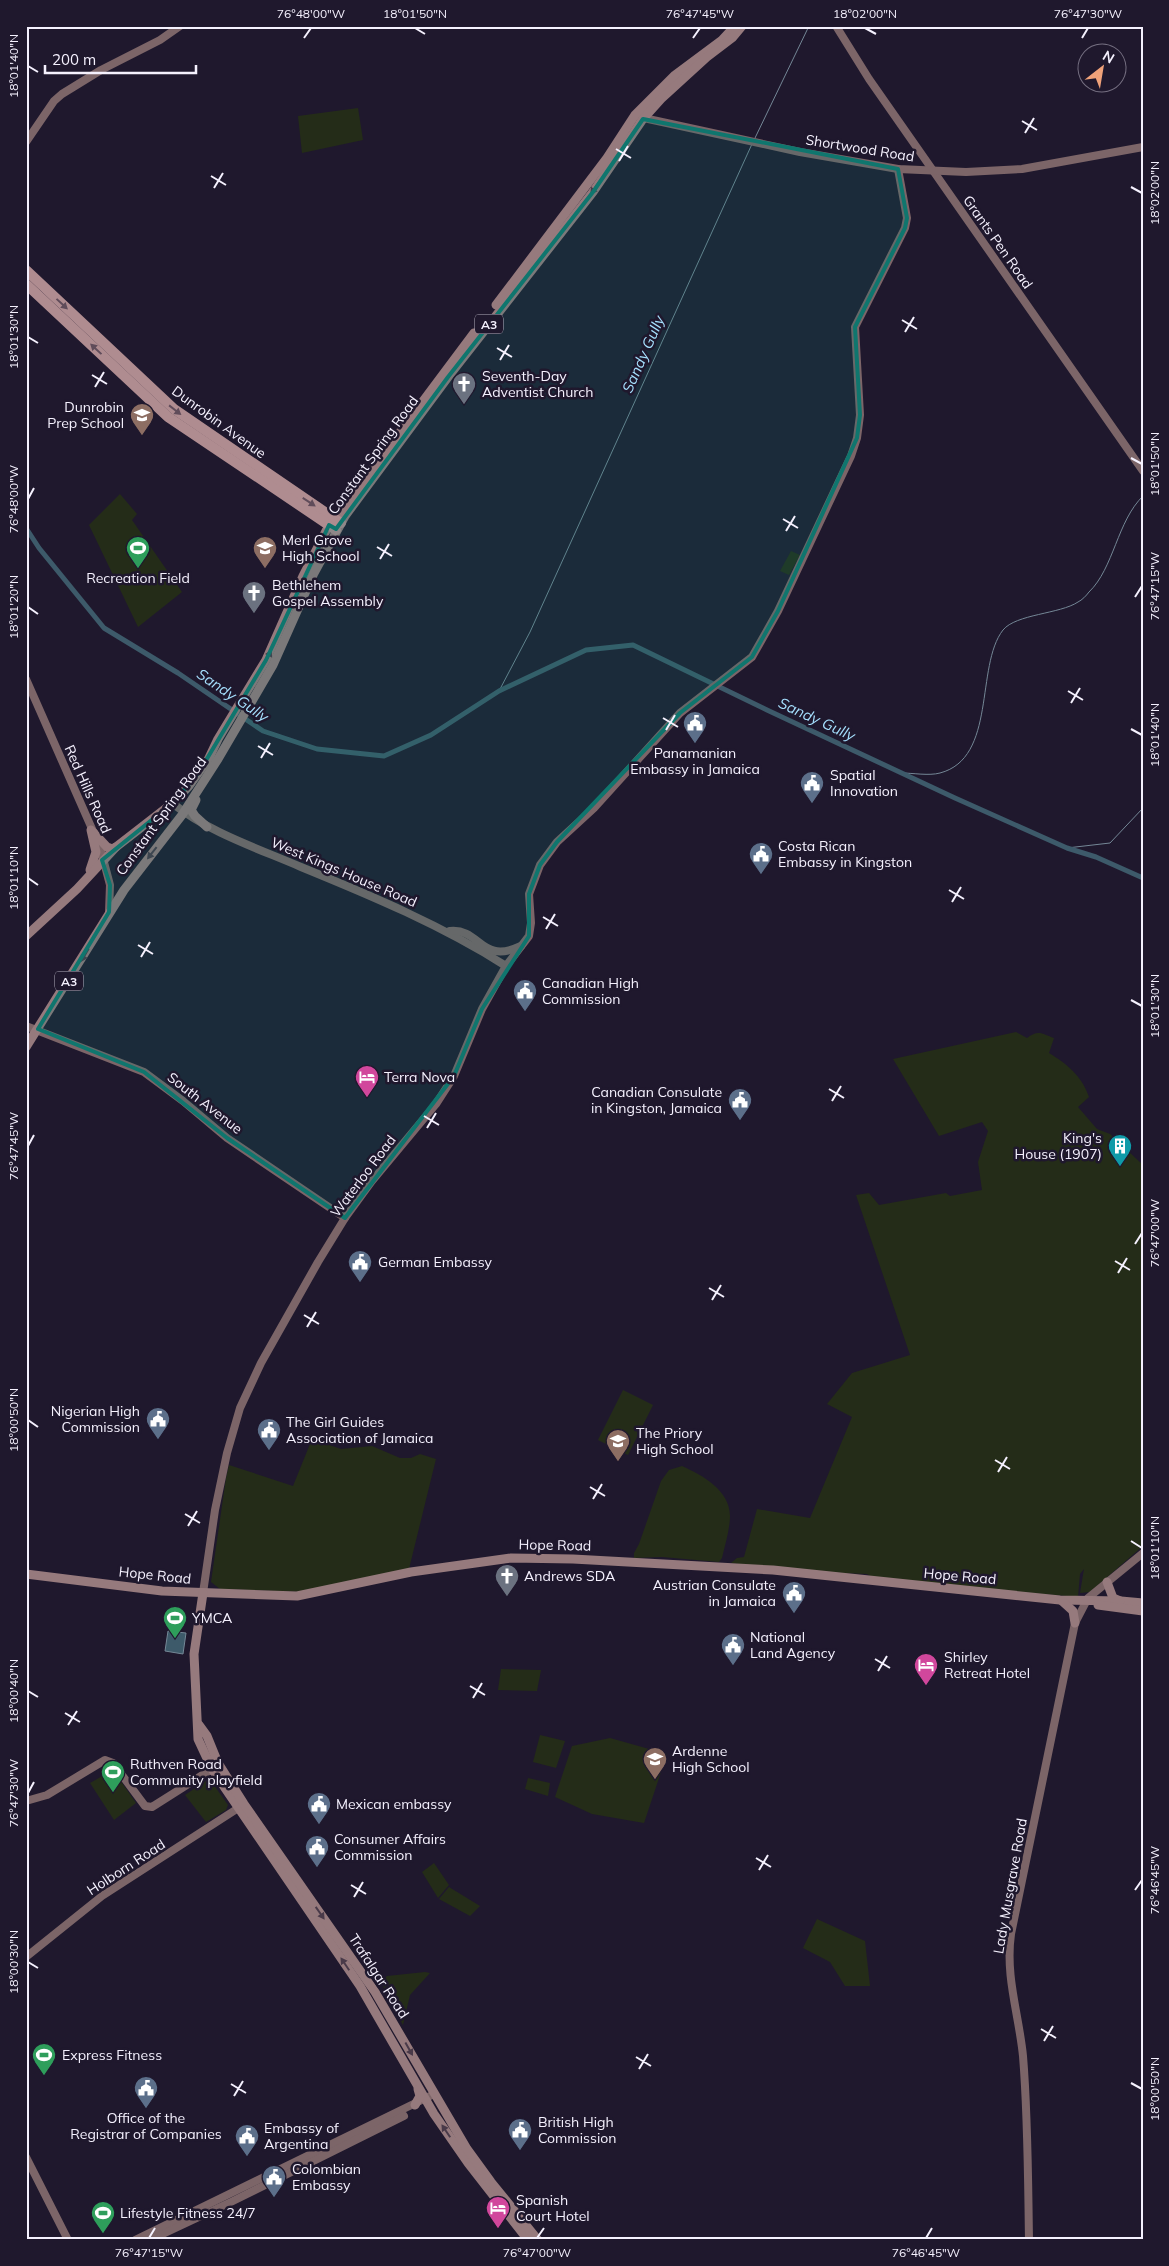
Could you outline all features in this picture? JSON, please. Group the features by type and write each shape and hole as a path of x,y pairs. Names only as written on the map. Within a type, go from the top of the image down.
{"highway":[{"name":"Dunrobin Avenue","path":"26,270 174,410 335,524"},
{"name":"Dunrobin Avenue","path":"26,284 168,417 335,524"}],"main road":[{"path":"26,142 54,101 62,94 101,70 160,40 180,26"},
{"name":"Constant Spring Road","path":"172,803 189,786 247,701 303,576 335,524 639,117 675,75 722,40 735,26"},
{"name":"Constant Spring Road","path":"639,117 707,57 732,38 742,26"},
{"name":"Grants Pen Road","path":"836,26 869,79 1143,471"},
{"name":"Shortwood Road","path":"639,117 759,143 898,169 966,172 1022,169 1143,147"},
{"name":"Waterloo Road","path":"203,1593 215,1510 227,1452 240,1408 266,1354 318,1262 346,1218 372,1181 436,1104 454,1076 482,1009 506,966 530,930 529,894 540,865 557,842 596,805 674,719 752,657 778,611 818,528 857,438 860,415 855,327 905,228 907,218 898,169"},
{"name":"Red Hills Road","path":"26,679 100,847 110,885 109,912"},
{"name":"Constant Spring Road","path":"26,1047 79,965 109,912 184,812 214,765 232,724"},
{"path":"207,827 191,810 213,772 214,765"},
{"name":"West Kings House Road","path":"172,803 207,827 369,895 448,931 506,966"},
{"name":"A3","path":"26,936 79,887 116,847 172,803"},
{"path":"91,830 107,847 112,849 116,847"},
{"path":"79,887 90,870 95,857 96,852 91,830"},
{"path":"448,931 460,932 497,953 508,952 521,946"},
{"name":"South Avenue","path":"26,1026 38,1029 144,1072 228,1138 346,1218"},
{"name":"Lady Musgrave Road","path":"1029,2240 1026,2100 1021,2041 1009,1973 1008,1954 1075,1623 1091,1594 1143,1553"},
{"name":"Hope Road","path":"26,1574 156,1590 306,1596 411,1572 511,1558 773,1570 1060,1600 1143,1603"},
{"path":"1107,1582 1113,1598 1121,1601"},
{"name":"Trafalgar Road","path":"203,1593 194,1654 199,1725 198,1740 212,1769 364,1975 435,2097 480,2168 538,2240"},
{"path":"1060,1600 1070,1606 1075,1617 1075,1623"},
{"name":"Hope Road","path":"1086,1602 1101,1606 1143,1611"},
{"name":"Trafalgar Road","path":"199,1725 207,1736 218,1763 241,1806 360,1986 434,2114 495,2199 528,2240"},
{"path":"26,1801 47,1795 105,1760 113,1764 145,1806 152,1807 212,1769"},
{"name":"Holborn Road","path":"26,1957 102,1896 241,1806"},
{"path":"360,1986 364,1975"},
{"path":"416,2083 420,2096 416,2107"},
{"path":"150,2240 234,2201 435,2097"},
{"path":"135,2240 416,2107 428,2108 434,2114"},
{"path":"26,2158 68,2240"}],"highlighted area":[{"path":"643,119 898,169 907,218 905,228 855,327 860,415 857,438 778,611 752,657 680,713 557,842 540,865 529,894 529,936 482,1009 454,1076 345,1218 227,1138 144,1072 38,1029 109,912 110,885 102,860 174,802 199,772 266,660 329,525 336,529 448,377 593,192"}],"green space":[{"path":"358,108 363,140 302,153 298,116"},
{"name":"Recreation Field","path":"120,494 137,514 132,520 182,592 138,627 89,525"},
{"path":"791,551 800,555 789,575 780,571"},
{"path":"1016,1032 1027,1038 1037,1033 1054,1038 1049,1053 1073,1071 1089,1097 1078,1107 1097,1129 1110,1134 1143,1165 1143,1522 1141,1524 1143,1527 1143,1546 1090,1592 1080,1593 1084,1569 1080,1574 1078,1597 877,1580 867,1574 795,1571 731,1563 737,1558 744,1557 757,1509 810,1518 852,1417 827,1404 852,1373 910,1355 856,1195 869,1193 879,1205 946,1193 950,1196 982,1190 978,1162 988,1131 982,1122 939,1136 893,1059"},
{"path":"623,1390 653,1405 628,1455 598,1440"},
{"path":"312,1439 341,1449 372,1446 400,1458 411,1458 420,1454 436,1459 409,1569 304,1592 220,1589 211,1582 229,1465 293,1486"},
{"path":"682,1466 714,1485 725,1498 729,1507 730,1521 722,1558 719,1562 662,1557 634,1558 634,1553 639,1544 661,1481 669,1470"},
{"path":"501,1669 541,1670 537,1691 498,1690"},
{"path":"540,1735 565,1741 556,1768 533,1762"},
{"path":"610,1738 667,1754 644,1823 592,1814 555,1797 572,1746"},
{"name":"Ruthven Road Community playfield","path":"113,1770 136,1803 114,1820 90,1783"},
{"path":"212,1777 216,1788 228,1805 226,1810 206,1822 185,1795"},
{"path":"528,1778 550,1783 548,1796 525,1789"},
{"path":"434,1863 449,1885 438,1898 422,1872"},
{"path":"449,1887 480,1906 470,1916 439,1899"},
{"path":"817,1919 865,1941 870,1986 845,1986 830,1962 803,1948"},
{"path":"430,1973 410,1995 403,2025 384,1991 383,1980 387,1976"}],"water":[{"path":"168,1631 186,1633 183,1654 165,1651"}],"waterway":[{"name":"Sandy Gully","path":"755,138 809,26"},
{"name":"Sandy Gully","path":"499,691 530,632 752,144"},
{"path":"902,773 936,774 958,764 970,749 978,731 989,665 1003,630 1009,625 1028,617 1070,606 1084,598 1104,570 1127,518 1143,496"},
{"name":"Sandy Gully","path":"26,528 39,548 104,628 178,673 263,731 317,749 384,756 431,735 499,691 586,650 633,645 955,798 1067,848 1096,857 1143,878"},
{"path":"1067,848 1110,843 1143,808"}],"place":[{"name":"Seventh-Day Adventist Church","path":"464,405"},
{"name":"Dunrobin Prep School","path":"142,436"},
{"name":"Recreation Field","path":"138,569"},
{"name":"Merl Grove High School","path":"265,569"},
{"name":"Bethlehem Gospel Assembly","path":"254,614"},
{"name":"Panamanian Embassy in Jamaica","path":"695,744"},
{"name":"Spatial Innovation","path":"812,804"},
{"name":"Costa Rican Embassy in Kingston","path":"761,875"},
{"name":"Canadian High Commission","path":"525,1012"},
{"name":"Terra Nova","path":"367,1098"},
{"name":"Canadian Consulate in Kingston, Jamaica","path":"740,1121"},
{"name":"King's House (1907)","path":"1120,1167"},
{"name":"German Embassy","path":"360,1283"},
{"name":"Nigerian High Commission","path":"158,1440"},
{"name":"The Girl Guides Association of Jamaica","path":"269,1451"},
{"name":"The Priory High School","path":"618,1462"},
{"name":"Andrews SDA","path":"507,1597"},
{"name":"Austrian Consulate in Jamaica","path":"794,1614"},
{"name":"YMCA","path":"175,1639"},
{"name":"National Land Agency","path":"733,1666"},
{"name":"Shirley Retreat Hotel","path":"926,1686"},
{"name":"Ardenne High School","path":"655,1780"},
{"name":"Ruthven Road Community playfield","path":"113,1793"},
{"name":"Mexican embassy","path":"319,1825"},
{"name":"Consumer Affairs Commission","path":"317,1868"},
{"name":"Express Fitness","path":"44,2076"},
{"name":"Office of the Registrar of Companies","path":"146,2109"},
{"name":"British High Commission","path":"520,2151"},
{"name":"Embassy of Argentina","path":"247,2157"},
{"name":"Colombian Embassy","path":"274,2198"},
{"name":"Spanish Court Hotel","path":"498,2229"},
{"name":"Lifestyle Fitness 24/7","path":"103,2234"}]}
